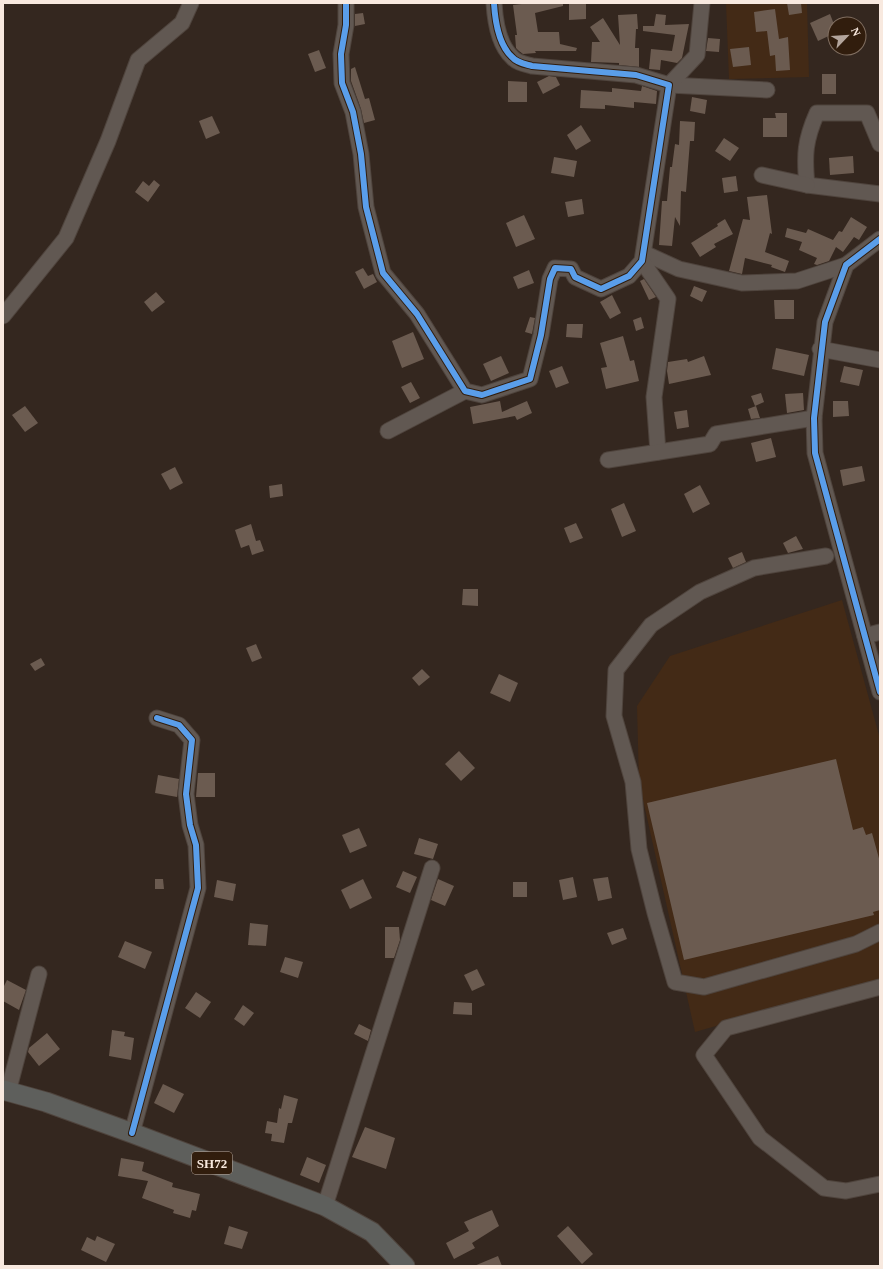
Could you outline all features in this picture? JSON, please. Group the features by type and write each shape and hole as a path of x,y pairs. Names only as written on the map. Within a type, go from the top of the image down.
{"main road":[{"name":"SH72","path":"6,1091 46,1102 132,1133 325,1206 372,1232 405,1266"}],"street":[{"path":"3,316 66,238 108,141 138,60 182,23 191,3"},
{"path":"346,3 346,25 341,54 342,83 353,112 361,154 366,207 383,273 417,314 466,390 482,395 530,379 541,335 550,279 555,268 571,269 575,277 601,289 629,276 643,257 669,86 697,55 702,3"},
{"path":"494,3 500,38 511,57 518,62 532,66 636,75 669,86 767,90"},
{"path":"808,185 805,161 808,135 817,113 867,113 880,144"},
{"path":"762,175 808,185 880,194"},
{"path":"643,257 679,269 742,283 797,281 846,265 880,239"},
{"path":"643,257 668,299 654,397 658,452"},
{"path":"846,265 825,322 820,349 814,418 815,453 880,692"},
{"path":"820,349 880,360"},
{"path":"388,432 466,390"},
{"path":"608,460 710,444 716,434 814,418"},
{"path":"826,556 754,568 700,592 651,625 616,670 614,716 633,782 639,850 675,982 704,987 856,944 880,932"},
{"path":"865,636 880,632"},
{"path":"132,1133 198,888 196,845 190,825 186,794 192,740 179,724 158,718"},
{"path":"325,1206 432,868"},
{"path":"6,1091 39,974"},
{"path":"880,987 726,1028 704,1055 760,1138 824,1188 846,1192 880,1184"}],"shaded area":[{"path":"726,3 807,3 809,77 729,79"},
{"path":"842,600 880,739 880,979 695,1032 639,782 637,706 670,656"}],"building":[{"path":"530,3 563,3 563,6 535,13 538,32 559,32 560,44 577,48 576,51 535,51 536,53 523,54 516,48 515,35 517,35 513,5"},
{"path":"569,3 586,3 586,19 569,20"},
{"path":"787,3 801,3 802,13 789,15"},
{"path":"775,9 779,39 788,37 790,70 776,71 775,55 770,56 767,31 756,32 754,12"},
{"path":"363,13 365,24 355,26 355,14"},
{"path":"637,14 638,29 636,29 635,48 639,48 639,67 619,65 619,63 591,62 592,42 600,42 590,27 603,18 620,45 618,15"},
{"path":"656,14 666,15 665,25 689,24 682,58 677,63 661,60 660,70 649,69 651,49 672,51 675,35 643,31 643,26 654,26"},
{"path":"830,14 831,16 827,16 827,37 818,41 810,23"},
{"path":"708,38 720,39 719,52 706,51"},
{"path":"749,47 751,65 733,67 730,49"},
{"path":"319,50 326,68 315,72 308,54"},
{"path":"355,67 365,99 369,98 375,120 364,123 361,109 351,81 351,69"},
{"path":"822,74 836,74 836,94 822,94"},
{"path":"549,76 556,77 560,85 543,94 537,82"},
{"path":"508,81 527,82 527,102 508,102"},
{"path":"642,86 657,91 656,104 634,102 634,108 605,105 605,109 580,108 581,90 612,92 612,88 641,91"},
{"path":"692,97 707,100 705,114 690,111"},
{"path":"775,113 787,113 787,137 763,137 763,118 776,118"},
{"path":"212,116 220,133 206,139 199,121"},
{"path":"680,121 695,122 694,141 690,141 686,192 681,191 680,226 675,217 672,246 659,245 662,201 667,201 670,167 672,167 675,144 679,145"},
{"path":"581,125 591,141 576,150 567,135"},
{"path":"724,138 739,148 730,161 715,151"},
{"path":"853,156 854,173 830,175 829,158"},
{"path":"554,157 577,161 574,177 551,173"},
{"path":"736,176 738,191 724,193 722,178"},
{"path":"154,180 160,185 148,202 135,192 143,181 149,186"},
{"path":"767,195 772,234 770,233 765,252 789,261 785,272 771,267 772,265 745,258 742,274 729,271 743,219 750,220 747,197"},
{"path":"582,199 584,214 568,217 565,202"},
{"path":"524,215 535,239 516,247 506,223"},
{"path":"851,217 867,227 859,240 854,237 843,252 836,247 829,261 817,265 814,264 817,258 799,250 802,242 785,237 787,228 806,233 808,229 833,240 839,231 842,232"},
{"path":"725,219 733,234 714,244 716,247 700,257 691,243 718,226 717,224"},
{"path":"363,268 368,276 373,274 377,282 364,289 355,272"},
{"path":"529,270 534,283 518,289 513,277"},
{"path":"644,279 656,297 649,300 640,281"},
{"path":"694,286 707,291 702,302 690,296"},
{"path":"156,292 165,302 152,312 144,302"},
{"path":"612,295 621,313 610,319 600,302"},
{"path":"774,300 794,300 794,319 775,319"},
{"path":"530,317 535,318 532,334 525,332"},
{"path":"641,317 644,328 636,331 633,320"},
{"path":"567,324 583,324 582,338 566,337"},
{"path":"413,332 424,359 402,368 392,341"},
{"path":"623,336 630,361 634,360 639,381 606,389 601,368 607,367 600,343"},
{"path":"776,348 809,355 804,376 772,369"},
{"path":"501,356 509,373 491,381 483,364"},
{"path":"704,356 711,375 669,384 667,371 668,362 687,359 688,362"},
{"path":"562,366 569,383 556,388 549,371"},
{"path":"844,366 863,370 859,386 840,382"},
{"path":"411,382 420,398 410,403 401,387"},
{"path":"761,393 764,402 755,406 751,396"},
{"path":"803,393 804,410 787,413 785,394"},
{"path":"500,401 502,412 527,401 532,413 517,420 515,416 473,424 470,407"},
{"path":"833,401 848,401 849,416 833,417"},
{"path":"25,406 38,423 25,432 12,415"},
{"path":"756,406 760,418 751,419 748,409"},
{"path":"687,410 689,427 677,429 674,412"},
{"path":"771,438 776,457 756,462 751,443"},
{"path":"862,466 865,481 843,486 840,470"},
{"path":"175,467 183,483 170,490 161,474"},
{"path":"282,484 283,496 270,498 269,486"},
{"path":"700,485 710,504 693,513 684,494"},
{"path":"624,503 636,531 622,537 611,509"},
{"path":"576,523 583,538 570,543 564,528"},
{"path":"251,524 256,541 260,540 264,551 252,555 249,545 241,548 235,530"},
{"path":"796,536 803,549 788,553 783,543"},
{"path":"742,552 746,562 733,568 728,558"},
{"path":"463,589 478,589 478,606 462,605"},
{"path":"256,644 262,658 252,662 246,648"},
{"path":"41,658 45,665 35,671 30,664"},
{"path":"422,669 430,677 419,686 412,678"},
{"path":"499,674 518,683 510,702 490,693"},
{"path":"459,751 475,768 461,781 445,764"},
{"path":"836,759 853,830 863,827 866,835 872,833 880,862 880,910 873,912 874,915 684,960 647,803"},
{"path":"198,773 215,773 215,797 196,797"},
{"path":"158,775 179,779 177,797 155,793"},
{"path":"359,828 367,846 350,853 342,835"},
{"path":"419,838 438,844 433,859 414,854"},
{"path":"403,871 417,877 410,893 396,887"},
{"path":"573,877 577,897 563,900 559,880"},
{"path":"608,877 612,898 598,901 593,879"},
{"path":"155,879 163,879 164,889 155,889"},
{"path":"363,879 372,898 350,909 341,890"},
{"path":"438,879 454,886 445,906 431,900"},
{"path":"217,880 236,884 233,901 214,897"},
{"path":"513,882 527,882 527,897 513,897"},
{"path":"250,923 268,925 266,946 248,945"},
{"path":"385,927 399,927 400,940 394,958 385,958"},
{"path":"623,928 627,939 612,945 607,933"},
{"path":"125,941 152,952 145,969 118,957"},
{"path":"285,957 303,962 298,978 280,972"},
{"path":"477,969 485,985 472,991 464,975"},
{"path":"7,980 26,990 19,1010 3,1001 3,988"},
{"path":"196,992 211,1002 200,1018 185,1008"},
{"path":"454,1002 472,1003 472,1015 453,1014"},
{"path":"243,1005 254,1013 244,1026 234,1019"},
{"path":"359,1024 371,1030 368,1041 354,1034"},
{"path":"112,1030 125,1032 124,1036 134,1038 131,1060 109,1056"},
{"path":"47,1033 60,1049 39,1066 28,1052 29,1048"},
{"path":"163,1084 184,1094 174,1113 154,1103"},
{"path":"284,1095 298,1099 292,1123 288,1123 284,1143 271,1141 272,1134 265,1133 267,1121 277,1123 279,1108 281,1109"},
{"path":"365,1127 395,1138 386,1169 352,1157"},
{"path":"307,1157 326,1165 319,1183 300,1175"},
{"path":"121,1158 144,1162 142,1171 173,1183 172,1187 200,1194 196,1211 192,1210 190,1218 173,1213 174,1210 142,1198 148,1181 118,1176"},
{"path":"492,1210 499,1226 472,1243 475,1248 454,1259 446,1243 469,1231 464,1222"},
{"path":"229,1226 248,1232 242,1249 224,1244"},
{"path":"568,1226 593,1254 582,1264 557,1236"},
{"path":"97,1236 115,1244 106,1262 81,1250 87,1237 95,1241"},
{"path":"498,1256 502,1266 474,1266"}],"cycle path":[{"path":"346,3 346,25 341,54 342,83 353,112 361,154 366,207 383,273 417,314 465,391 482,395 530,379 541,335 550,279 555,268 571,269 575,277 601,289 629,276 642,261 669,85 636,75 532,66 519,62 508,52 498,32 494,3"},
{"path":"880,239 846,265 825,322 814,418 815,453 880,692"},
{"path":"132,1133 198,888 196,845 190,825 186,794 192,740 179,725 157,718"}]}
